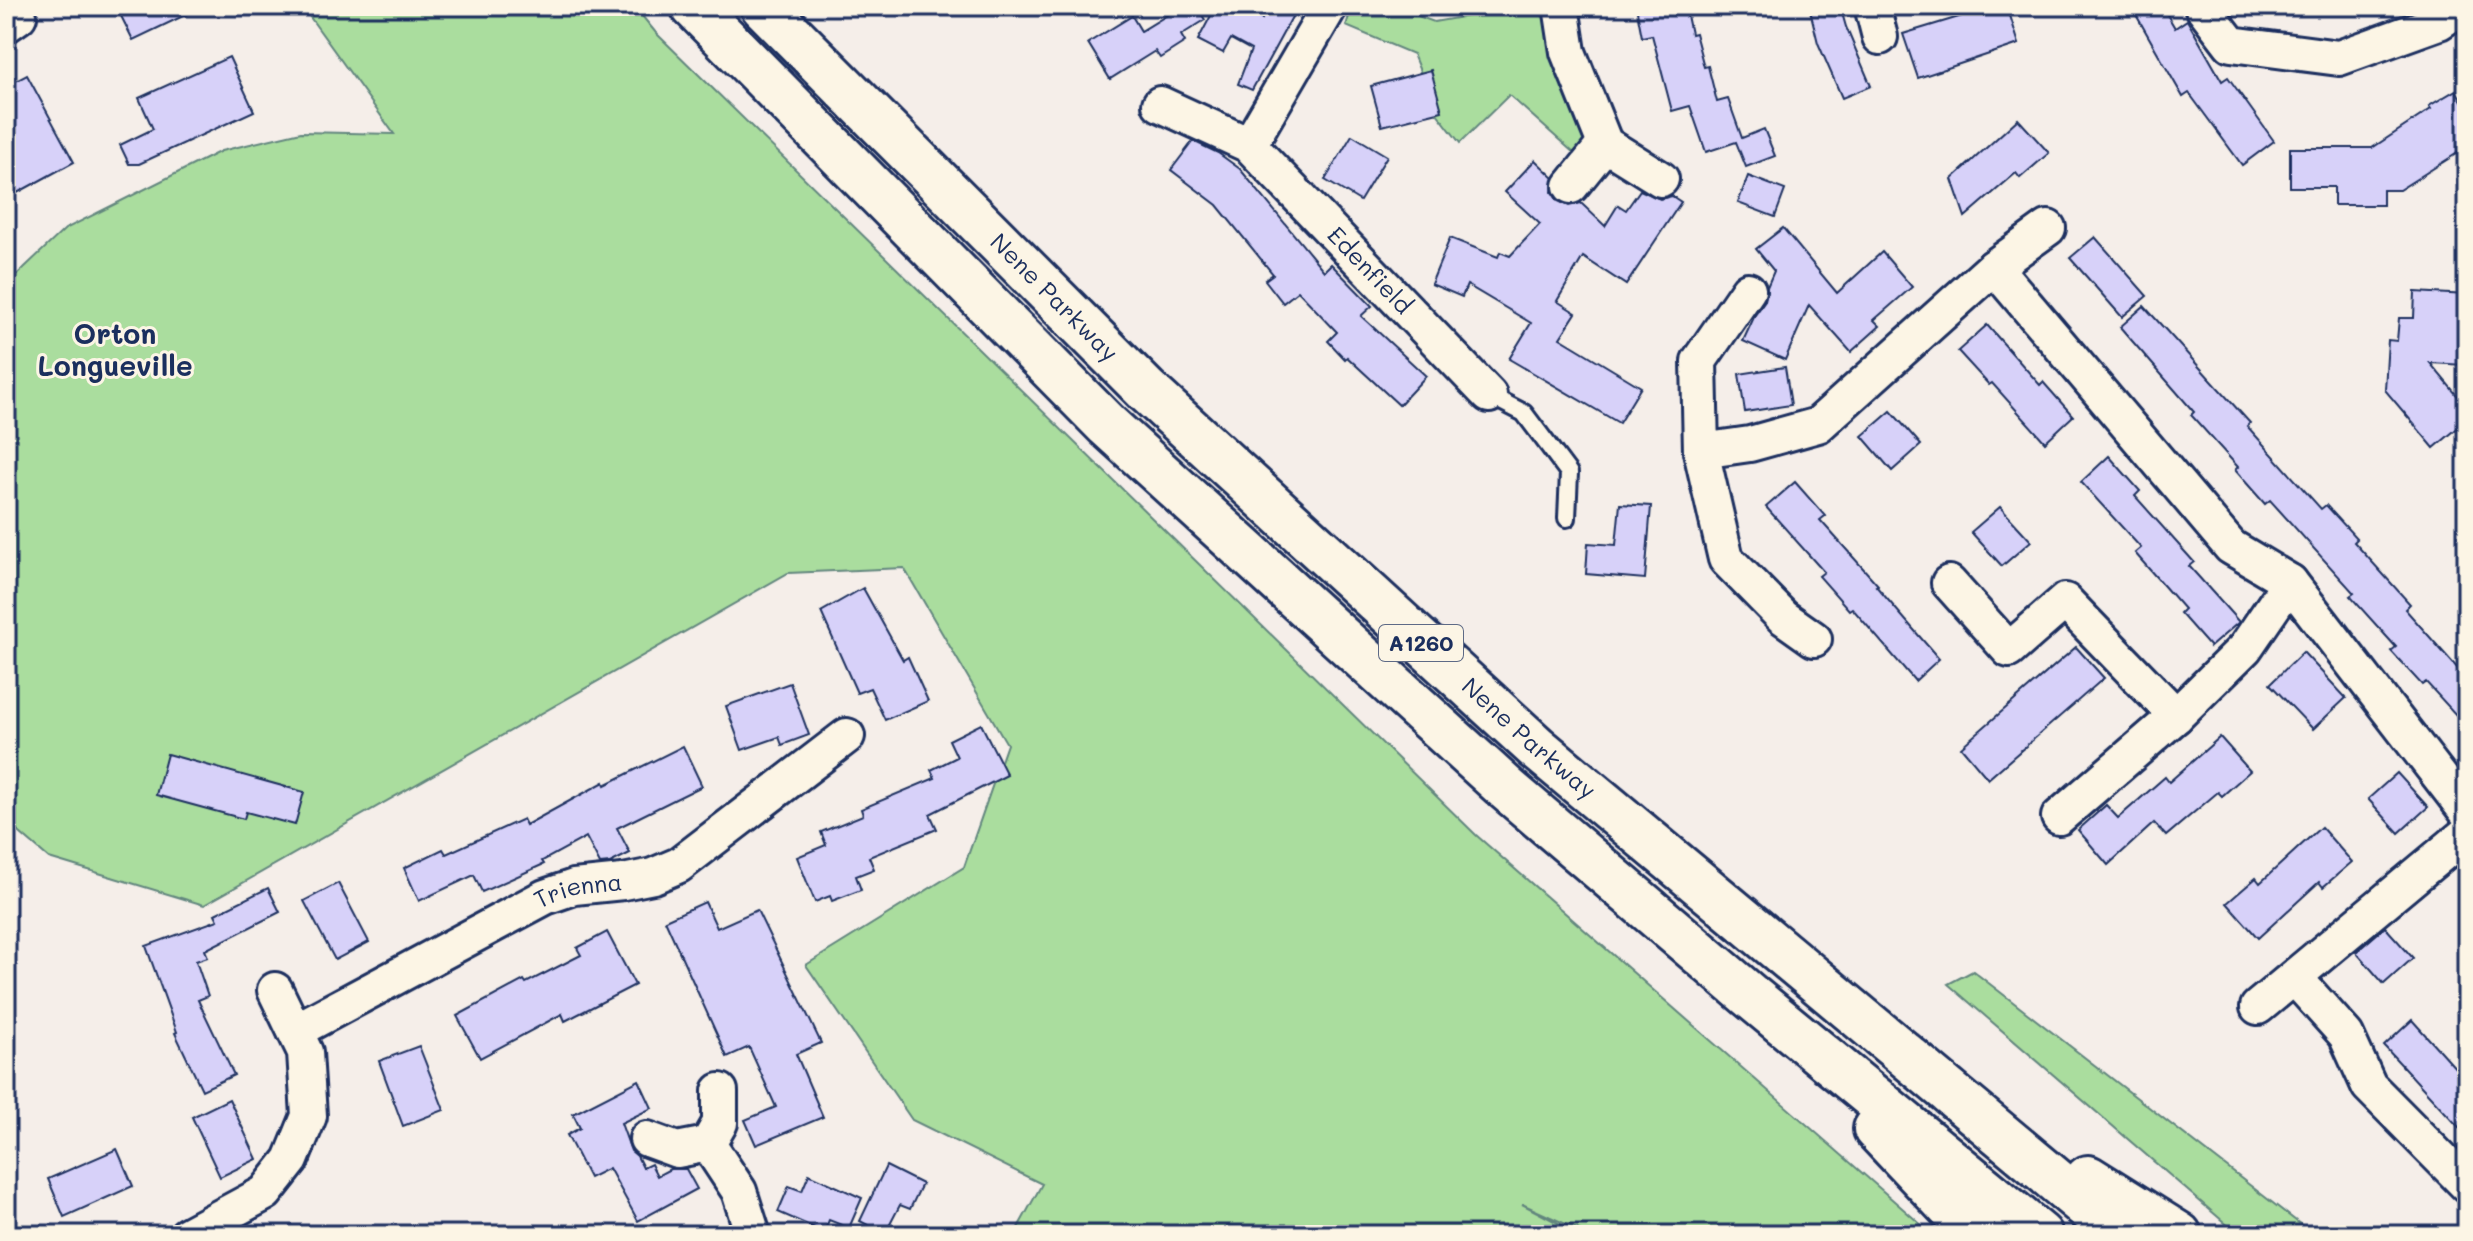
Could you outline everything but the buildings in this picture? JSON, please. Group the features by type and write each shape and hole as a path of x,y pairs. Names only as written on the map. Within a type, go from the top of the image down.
{"highway":[{"name":"Nene Parkway","path":"693,6 1107,425 1507,789 1749,995 2040,1235"},
{"name":"Nene Parkway","path":"763,6 1146,390 1525,738 2121,1235"},
{"path":"1749,995 1976,1235"},
{"path":"1953,1094 2179,1235"}],"street":[{"path":"1249,145 1330,6"},
{"path":"1561,6 1568,52 1605,144 1661,179"},
{"path":"2202,6 2231,44 2339,58 2439,22 2463,6"},
{"name":"Edenfield","path":"1160,104 1249,145 1489,395"},
{"path":"1571,186 1605,144"},
{"path":"1701,451 1750,444 1818,425 1994,267 2048,228"},
{"path":"1994,267 2231,547 2290,582 2467,812"},
{"path":"1748,290 1699,361 1701,451 1726,559 1783,617 1814,639"},
{"path":"2059,817 2176,716 2245,648 2290,582"},
{"path":"1949,583 2009,650 2065,601 2176,716"},
{"name":"Trienna","path":"295,1031 545,897 574,887 653,876 679,865 847,736"},
{"path":"2258,1007 2467,833"},
{"path":"2295,978 2346,1035 2369,1086 2467,1185"},
{"path":"187,1235 265,1193 291,1160 309,1116 305,1052 275,990"},
{"path":"647,1139 677,1150 708,1144 720,1123 720,1091"},
{"path":"708,1144 739,1191 753,1235"}],"lane":[{"path":"1489,395 1524,413 1569,473 1567,518"}],"green space":[{"path":"302,6 634,6 656,33 1476,835 1933,1235 1590,1235 1522,1204 1581,1235 1014,1235 1042,1184 912,1120 806,965 964,867 1007,744 904,568 788,573 204,905 49,858 6,821 6,285 65,229 221,151 301,132 394,134"},
{"path":"1352,6 1391,6 1434,22 1491,12 1534,12 1550,18 1588,134 1575,154 1509,95 1460,143 1437,113 1413,54 1346,26"},
{"path":"1973,971 2314,1235 2239,1235 1948,984"}],"district":[{"name":"Orton Longueville","path":"115,350"}]}
